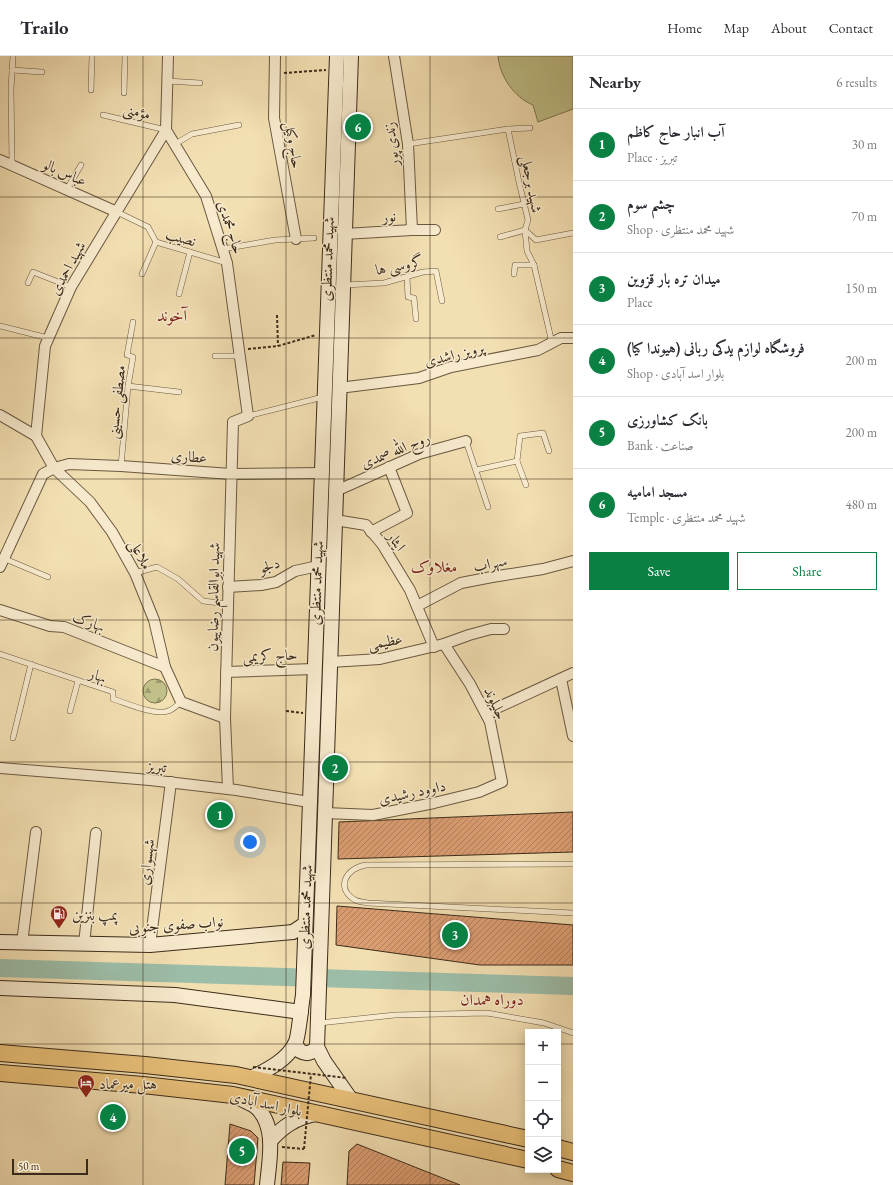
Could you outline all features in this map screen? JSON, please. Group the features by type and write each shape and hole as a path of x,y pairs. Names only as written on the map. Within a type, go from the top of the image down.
{"main road":[{"name":"شهید محمد منتظری","path":"317,1047 350,56"},
{"name":"شهید محمد منتظری","path":"295,1044 299,995 300,935 309,802 337,63"},
{"name":"نواب صفوی جنوبی","path":"0,942 150,945 300,935"},
{"path":"0,988 175,995 297,1011"},
{"path":"252,1072 265,1071 279,1062 295,1044 300,1052 305,1054 312,1052 317,1047 327,1066 352,1101"},
{"name":"بلوار اسد آبادی","path":"0,1053 145,1065 236,1075 252,1072 352,1101 525,1138"},
{"path":"19,1075 17,1062 21,1054"},
{"name":"بلوار اسد آبادی","path":"0,1073 143,1085 233,1095 525,1159"},
{"path":"233,1095 257,1108 264,1118 270,1141 267,1185"},
{"path":"270,1141 290,1122 316,1114"},
{"path":"561,1149 573,1152"},
{"path":"561,1170 573,1173"}],"street":[{"path":"166,130 168,56"},
{"name":"حاج وکیل","path":"276,56 274,118 296,239"},
{"name":"زندی پور","path":"394,56 408,144 412,230"},
{"name":"حاج محمدی","path":"166,130 206,196 223,249 227,263 248,416"},
{"name":"شهید احمدی","path":"36,436 45,346 48,338 71,287 166,130"},
{"name":"عباس بالو","path":"0,160 12,164 117,212"},
{"name":"نور","path":"344,234 434,230"},
{"name":"پرویز راشدی","path":"339,388 419,378 451,367 538,350 561,338 573,338"},
{"path":"0,415 36,436"},
{"name":"شهید ابوالقاسم رضاییون","path":"228,789 225,718 233,422 248,416"},
{"name":"ملاعلی","path":"36,436 54,468 90,502 112,532 135,573 154,620 166,667 181,702"},
{"name":"روح الله صمدی","path":"336,491 419,454 466,441"},
{"name":"عطاری","path":"54,468 69,464 121,466 231,474 322,473"},
{"path":"371,532 407,513 389,467"},
{"path":"1,561 43,474 54,468"},
{"name":"ایثار","path":"335,520 366,525 382,544 410,590 439,646"},
{"name":"سهراب","path":"417,606 462,583 542,569 573,561"},
{"name":"دلجو","path":"228,587 261,585 276,582 295,571 318,566"},
{"name":"بهارک","path":"0,610 50,626 64,627 166,667"},
{"name":"عظیمی","path":"330,662 380,659 439,646 491,629 504,629"},
{"name":"جلیلوند","path":"439,646 470,684 486,713 490,722 502,782"},
{"name":"حاج کریمی","path":"226,672 314,669"},
{"path":"486,713 561,680 573,673"},
{"path":"561,680 573,736"},
{"path":"181,702 225,718"},
{"name":"تبریز","path":"0,768 171,782 228,789 309,802"},
{"name":"شهسواری","path":"150,945 171,782"},
{"name":"داوود رشیدی","path":"325,813 374,815 479,792 502,782"},
{"path":"22,943 36,832"},
{"path":"84,944 96,833"}],"lane":[{"path":"12,164 11,89 13,56"},
{"path":"91,90 92,56"},
{"path":"124,93 125,56"},
{"path":"12,70 42,72"},
{"path":"167,81 200,83"},
{"name":"مؤمنی","path":"103,115 166,130"},
{"path":"175,144 192,134 239,124"},
{"path":"408,144 508,129 530,128"},
{"name":"شهید برجعلی","path":"508,129 528,220 525,230 527,250 534,265 552,343"},
{"path":"67,189 81,165"},
{"path":"498,209 524,204"},
{"name":"نصیب","path":"117,212 148,226 156,242 227,263"},
{"path":"500,237 525,230 536,240 573,233"},
{"path":"223,249 275,240 314,238"},
{"path":"142,274 156,242"},
{"path":"179,294 190,252"},
{"path":"514,274 515,265 534,265"},
{"name":"گروسی ها","path":"343,285 384,283 423,272 436,271 442,301"},
{"path":"28,283 33,272 71,287"},
{"path":"407,277 408,297 414,298 416,319"},
{"name":"مصطفی حسینی","path":"121,466 128,386 133,357 127,355 133,322"},
{"path":"0,326 48,338"},
{"path":"215,356 239,353"},
{"path":"128,386 179,392"},
{"path":"248,416 324,397"},
{"path":"526,486 517,461 520,436 543,433 549,451"},
{"path":"466,441 488,507"},
{"path":"476,470 517,461"},
{"path":"1,561 48,577"},
{"path":"135,573 157,567 178,579 203,601 228,604"},
{"name":"بهار","path":"0,654 113,692 113,699 159,712 169,711 181,702"},
{"path":"13,738 31,664"},
{"path":"70,711 78,681"},
{"path":"573,864 366,865 358,866 348,874 346,876 345,884 349,895 357,901 368,903 573,913"},
{"path":"318,1023 395,1015 487,1013 544,1023 573,1033"}],"path":[{"path":"275,73 337,63"},
{"path":"277,315 278,346"},
{"path":"239,353 278,346 327,330"},
{"path":"286,711 312,714"},
{"path":"252,1072 311,1074 347,1078"},
{"path":"284,1147 304,1149 311,1074"}],"green space":[{"path":"498,56 573,56 573,109 538,122 533,105 514,92 505,79 499,64"},
{"path":"155,679 164,682 167,691 164,700 155,703 146,700 143,691 146,682"}],"building":[{"path":"573,812 573,852 338,859 339,822"},
{"path":"337,906 573,925 573,965 480,965 336,945"},
{"path":"230,1124 251,1131 258,1138 254,1185 225,1185"},
{"path":"357,1144 460,1185 347,1185 349,1151"},
{"path":"283,1162 310,1163 308,1185 281,1185"}],"waterway":[{"path":"0,968 573,986"}],"place":[{"name":"مسجد امامیه","path":"358,127"},
{"name":"چشم سوم","path":"335,768"},
{"name":"آب انبار حاج کاظم","path":"220,815"},
{"name":"پمپ بنزین","path":"59,929"},
{"name":"میدان تره بار قزوین","path":"455,935"},
{"name":"هتل میرعماد","path":"86,1098"},
{"name":"فروشگاه لوازم یدکی ربانی (هیوندا کیا)","path":"113,1117"},
{"name":"بانک کشاورزی","path":"242,1151"}],"district":[{"name":"آخوند","path":"172,315"},
{"name":"مغلاوک","path":"434,566"},
{"name":"دوراه همدان","path":"492,999"}]}
